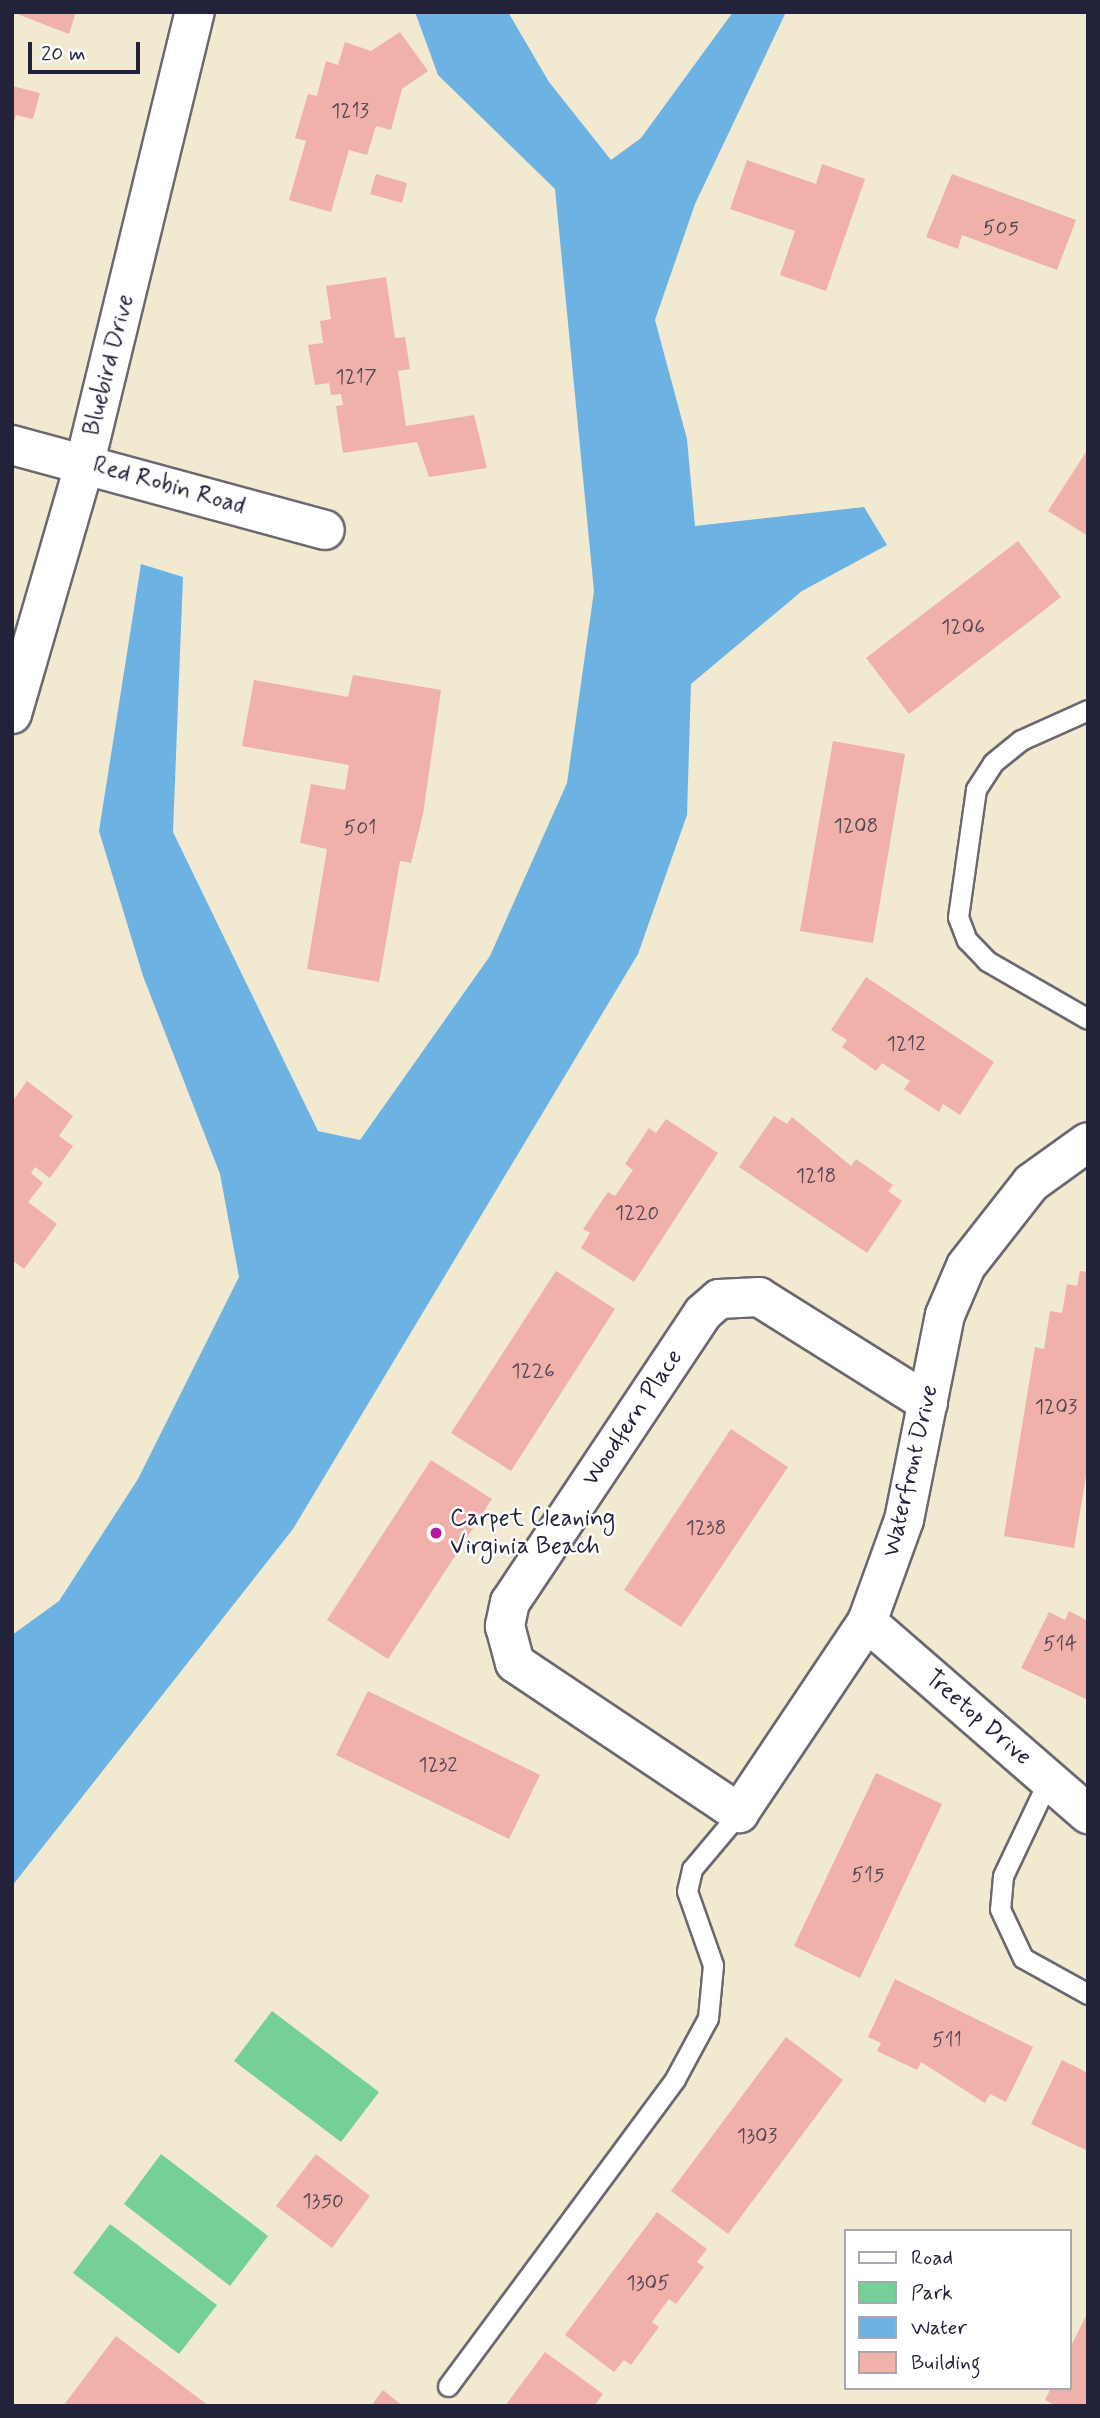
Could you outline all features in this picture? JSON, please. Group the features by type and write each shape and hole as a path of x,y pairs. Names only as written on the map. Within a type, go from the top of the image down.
{"street":[{"name":"Bluebird Drive","path":"12,714 85,462 195,12"},
{"name":"Red Robin Road","path":"12,445 85,462 325,530"},
{"name":"Waterfront Drive","path":"739,1813 867,1622 904,1520 945,1315 965,1266 1031,1183 1088,1142"},
{"name":"Woodfern Place","path":"739,1813 515,1663 505,1626 510,1602 704,1313 719,1299 759,1297 928,1403"},
{"name":"Treetop Drive","path":"867,1622 1088,1814"}],"lane":[{"path":"1088,710 1021,740 993,763 976,789 958,917 967,940 987,961 1088,1019"},
{"path":"1049,1779 1003,1876 1000,1909 1023,1958 1088,1994"},
{"path":"448,2386 675,2079 708,2018 713,1965 687,1891 692,1869 739,1813"}],"green space":[{"path":"272,2011 379,2092 341,2142 234,2061"},
{"path":"161,2154 268,2236 230,2286 124,2204"},
{"path":"110,2224 217,2305 179,2354 73,2273"}],"water":[{"path":"415,12 508,12 549,82 611,160 641,138 733,12 786,12 695,204 655,320 687,439 695,526 864,507 887,545 802,591 691,684 687,815 638,954 293,1529 12,1886 12,1635 59,1601 138,1479 239,1277 220,1174 143,976 99,831 141,564 183,577 173,832 318,1131 360,1140 490,956 567,783 594,591 555,189 438,75"}],"building":[{"path":"12,12 76,12 69,34"},
{"path":"400,32 428,71 402,89 391,130 376,126 367,155 349,150 331,212 289,200 306,141 295,138 308,94 317,96 326,61 338,65 345,42 371,51"},
{"path":"12,86 40,93 33,119 16,115 13,125"},
{"path":"747,160 816,184 822,164 865,179 826,291 780,275 795,231 730,209"},
{"path":"376,174 407,183 402,203 370,194"},
{"path":"952,174 1076,220 1057,270 962,235 958,249 926,237"},
{"path":"386,277 395,338 405,337 410,369 398,371 406,426 474,415 487,468 429,477 417,442 343,453 336,406 343,405 341,394 331,395 329,383 315,385 308,345 323,343 320,321 331,319 326,286"},
{"path":"1088,449 1088,536 1048,511"},
{"path":"1018,541 1061,597 909,714 866,658"},
{"path":"353,675 441,690 423,814 411,863 400,861 379,982 307,969 327,849 300,843 311,784 345,790 349,765 242,746 254,680 348,697"},
{"path":"833,741 905,754 873,943 800,931"},
{"path":"866,977 994,1062 960,1115 943,1104 939,1112 904,1089 910,1081 882,1063 876,1071 842,1047 847,1040 831,1030"},
{"path":"27,1081 73,1116 59,1136 73,1146 50,1178 35,1167 31,1173 43,1183 28,1202 57,1224 24,1269 12,1260 12,1102"},
{"path":"774,1116 787,1124 792,1117 851,1166 856,1159 893,1185 888,1191 902,1201 867,1253 739,1167"},
{"path":"666,1119 718,1153 634,1282 581,1248 590,1233 583,1229 608,1192 615,1196 633,1170 625,1164 649,1128 656,1133"},
{"path":"556,1271 615,1309 511,1471 451,1433"},
{"path":"1080,1271 1088,1272 1088,1464 1074,1548 1004,1536 1035,1347 1044,1349 1050,1311 1062,1313 1067,1284 1077,1286"},
{"path":"731,1429 788,1467 681,1627 624,1590"},
{"path":"431,1460 492,1499 388,1659 327,1620"},
{"path":"1069,1611 1088,1621 1088,1700 1021,1668 1049,1612 1065,1620"},
{"path":"368,1691 540,1775 509,1839 336,1755"},
{"path":"876,1773 942,1804 860,1978 794,1946"},
{"path":"895,1979 1033,2047 1006,2102 990,2094 985,2103 921,2062 917,2070 877,2051 881,2043 868,2037"},
{"path":"786,2037 843,2080 728,2234 671,2191"},
{"path":"1062,2060 1088,2073 1088,2151 1031,2124"},
{"path":"316,2154 370,2196 332,2248 276,2206"},
{"path":"657,2212 707,2249 697,2262 704,2267 676,2304 669,2299 652,2322 659,2327 631,2365 624,2360 614,2372 565,2335"},
{"path":"1088,2312 1088,2406 1056,2406 1045,2400 1050,2390 1072,2390 1072,2344"},
{"path":"116,2336 209,2406 63,2406"},
{"path":"545,2352 603,2394 594,2406 505,2406"},
{"path":"383,2390 403,2406 371,2406"}],"place":[{"name":"Carpet Cleaning Virginia Beach","path":"436,1533"}]}
